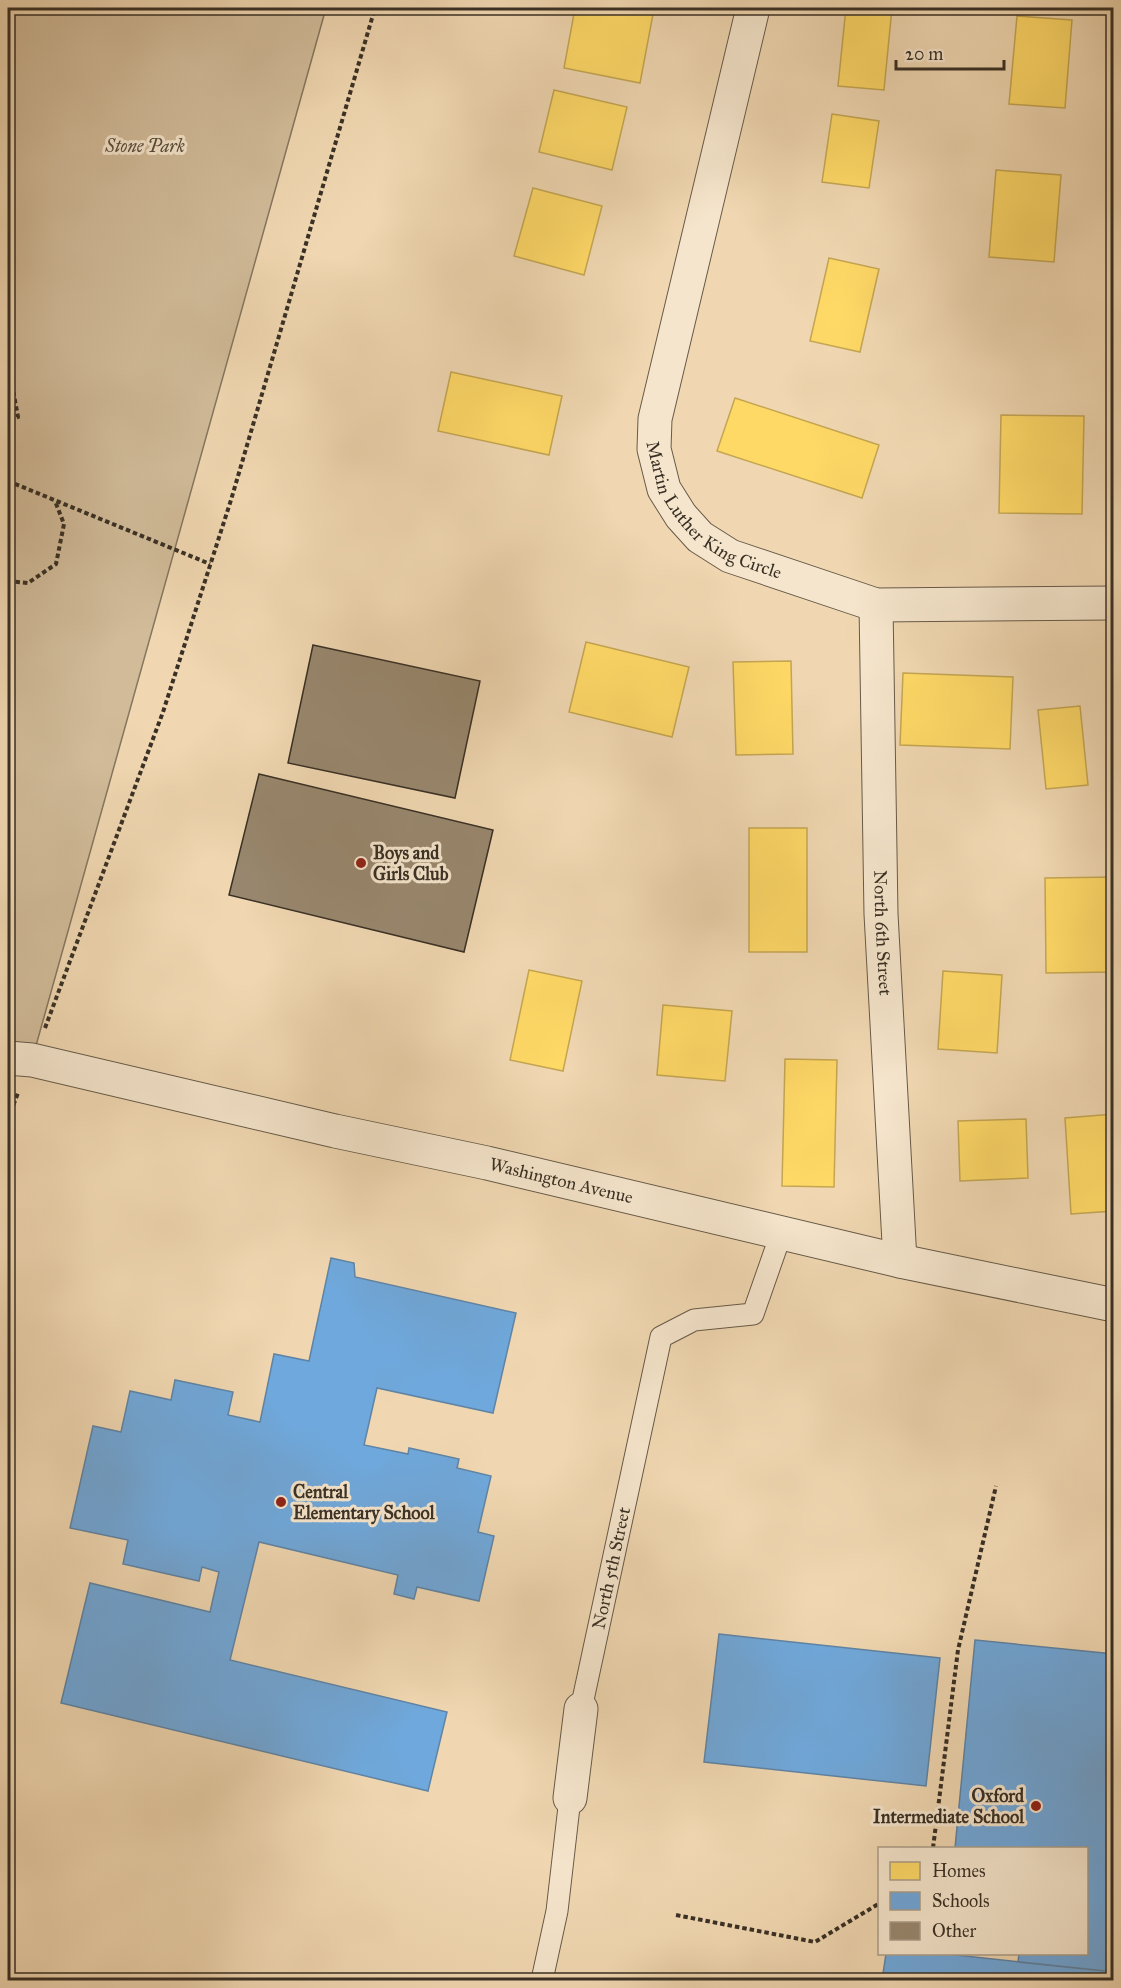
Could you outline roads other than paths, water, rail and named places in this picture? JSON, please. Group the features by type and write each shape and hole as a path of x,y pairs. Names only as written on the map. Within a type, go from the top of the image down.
{"street":[{"name":"Martin Luther King Circle","path":"753,8 655,419 654,449 664,489 681,516 700,537 730,556 876,605 1113,603"},
{"name":"North 6th Street","path":"876,605 881,914 900,1261"},
{"name":"Washington Avenue","path":"20,1059 335,1131 487,1163 900,1261 1113,1305"},
{"name":"North 5th Street","path":"570,1798 581,1709"}],"lane":[{"name":"North 5th Street","path":"581,1709 661,1337 694,1320 753,1314 781,1234"},
{"name":"North 5th Street","path":"542,1980 557,1911 570,1798"}],"place":[{"name":"Boys and Girls Club","path":"361,863"},
{"name":"Central Elementary School","path":"281,1502"},
{"name":"Oxford Intermediate School","path":"1036,1806"}],"park label":[{"name":"Stone Park","path":"145,146"}]}
